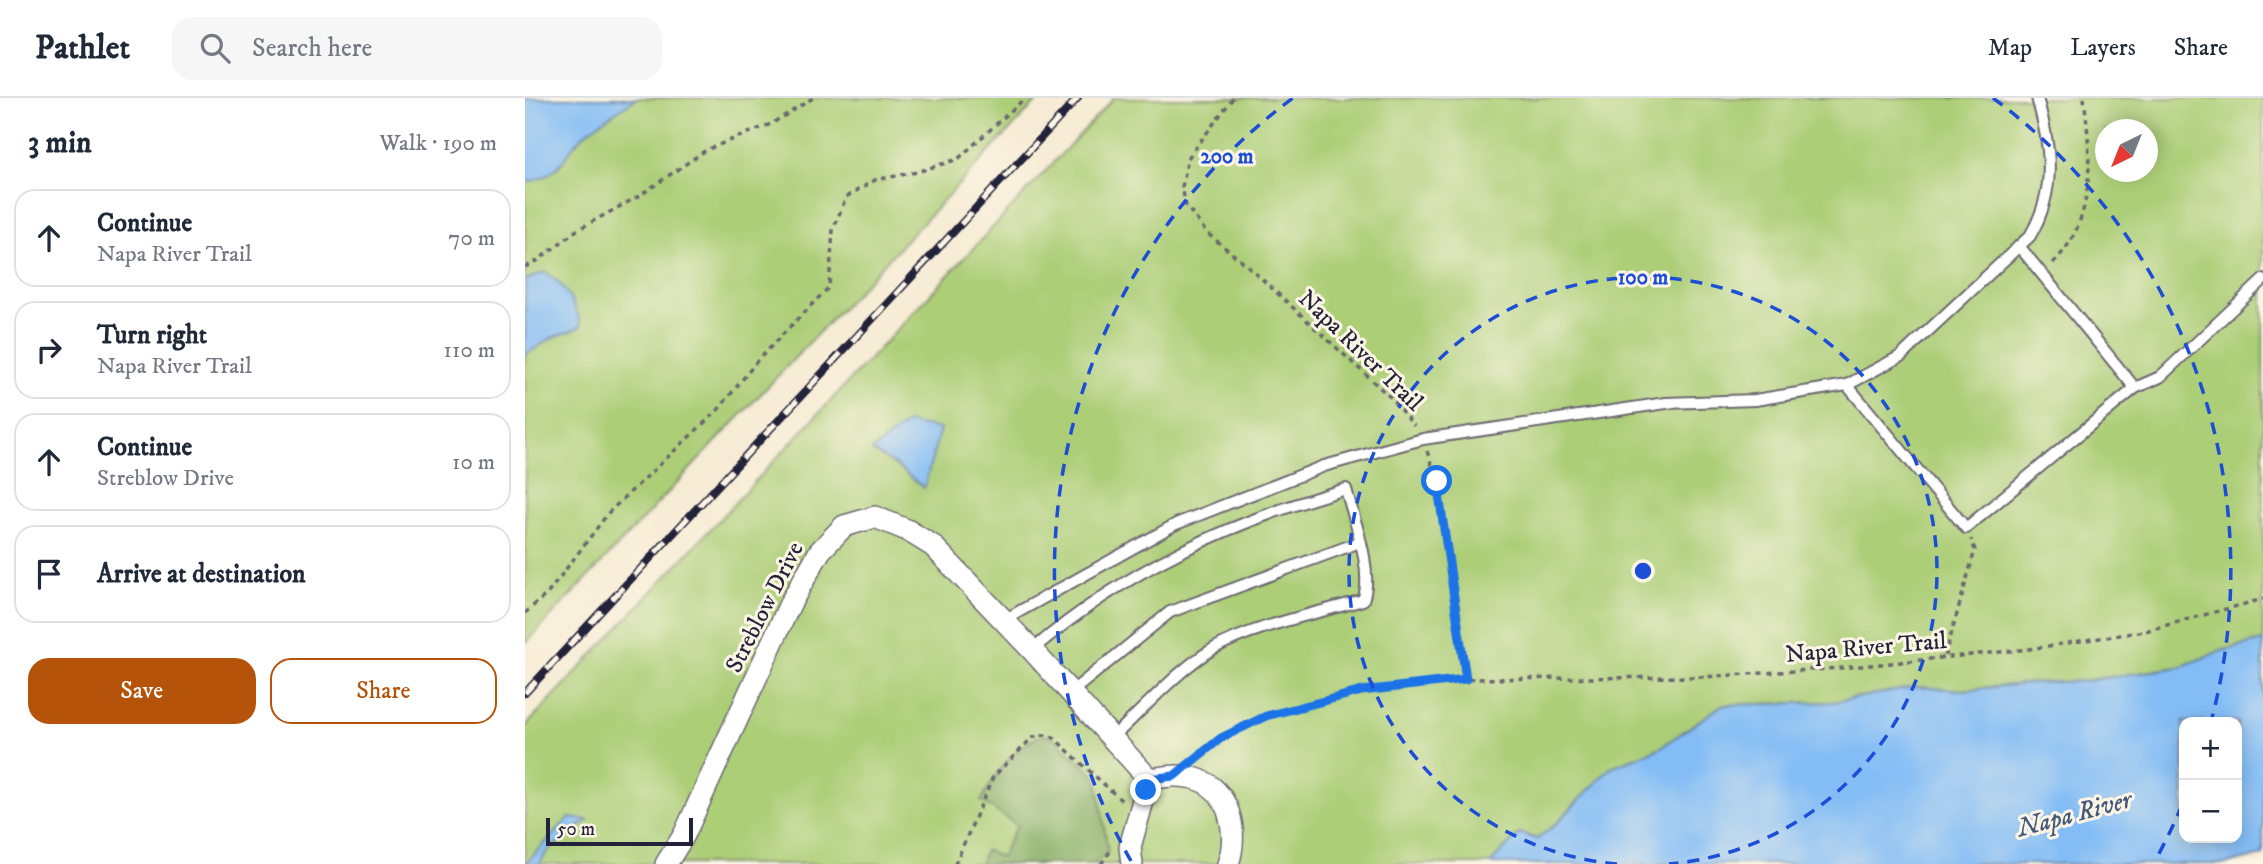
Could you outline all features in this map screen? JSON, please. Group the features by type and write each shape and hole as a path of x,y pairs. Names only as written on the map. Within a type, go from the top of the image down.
{"street":[{"name":"Streblow Drive","path":"666,864 684,835 790,604 820,551 844,526 875,517 907,530 933,547 1032,650 1149,779"},
{"path":"1132,864 1131,846 1149,779 1174,776 1191,777 1212,787 1226,805 1233,826 1234,841 1229,864"}],"lane":[{"path":"1004,620 1176,524 1324,466 1423,439 1666,403 1755,400 1847,384 1901,356 2030,236 2042,216 2048,191 2048,138 2037,98"},
{"path":"2019,246 2135,388"},
{"path":"1847,384 1966,528 2135,388 2160,377 2263,280"},
{"path":"1032,650 1064,623 1138,573 1193,544 1302,502 1346,489 1360,542 1368,588 1363,600 1240,636 1212,650 1180,675 1112,738"},
{"path":"1070,693 1170,612 1360,542"}],"path":[{"path":"525,267 577,230 639,196 706,150 771,124 813,98"},
{"path":"525,613 548,593 608,512 719,409 757,360 829,287 833,230 846,197 874,180 917,172 958,159 1025,98"},
{"name":"Napa River Trail","path":"1233,98 1188,158 1182,187 1186,206 1207,233 1251,268 1389,397 1423,439 1437,481 1466,679"},
{"path":"2041,274 2070,241 2079,226 2090,163 2084,98"},
{"path":"1945,657 1975,550 1966,528"},
{"name":"Napa River Trail","path":"1174,776 1221,738 1266,716 1362,691 1466,679 1701,677 2029,649 2145,631 2263,599"},
{"path":"955,864 993,778 1033,737 1053,737 1122,800 1135,827"}],"green space":[{"path":"525,98 1040,98 525,644"},
{"path":"1114,98 2263,98 2263,641 2221,651 2180,667 2083,681 1963,690 1916,687 1833,702 1722,705 1660,748 1611,767 1557,823 1537,839 1520,833 1490,864 525,864 525,727"},
{"path":"1045,735 1053,737 1097,778 1108,852 1093,864 980,864 985,850 1001,857 1017,825 981,801 1007,761 1025,744"}],"water":[{"path":"525,98 636,98 586,133 550,174 525,183"},
{"path":"545,272 558,282 568,295 581,326 550,339 525,354 525,280"},
{"path":"907,423 940,429 924,488 897,466 872,451"},
{"name":"Napa River","path":"2263,641 2263,855 2227,864 1490,864 1520,833 1537,839 1557,823 1611,767 1660,748 1722,705 1833,702 1916,687 1963,690 2083,681 2180,667 2221,651"},
{"path":"569,818 588,820 547,851 540,864 525,864"}],"railway":[{"path":"525,693 1078,98"}],"route":[{"path":"1146,790 1149,779 1174,776 1221,738 1266,716 1362,691 1466,679 1437,481"}]}
